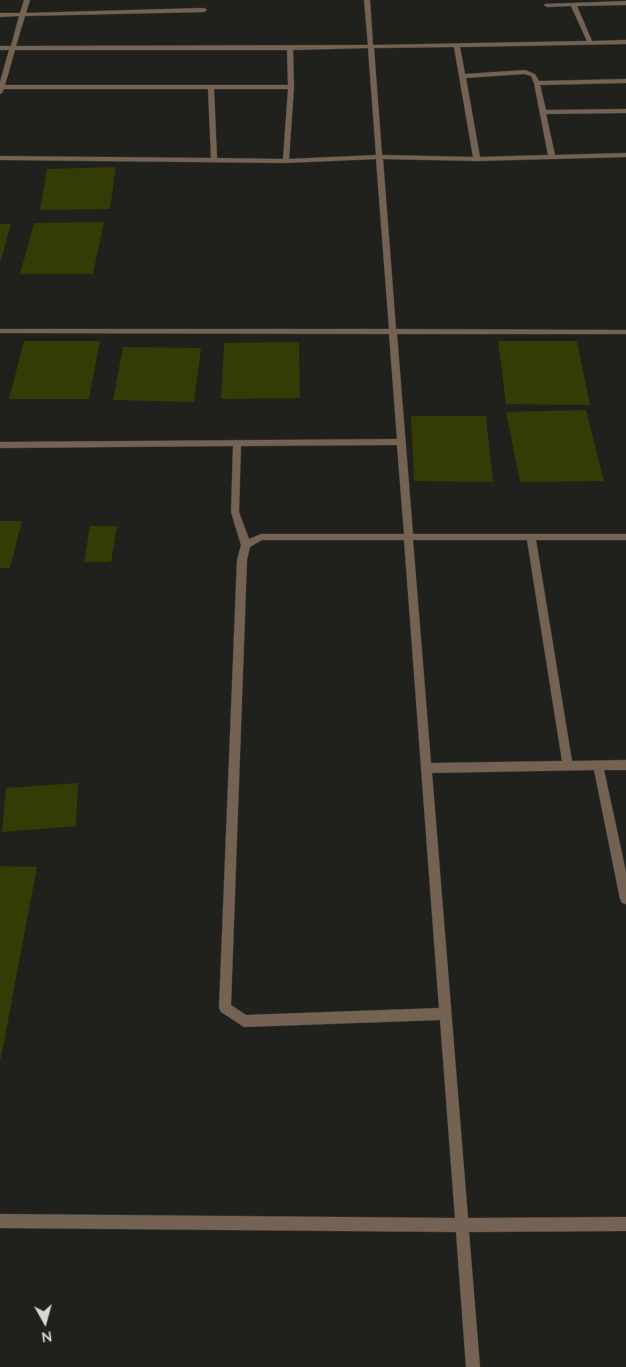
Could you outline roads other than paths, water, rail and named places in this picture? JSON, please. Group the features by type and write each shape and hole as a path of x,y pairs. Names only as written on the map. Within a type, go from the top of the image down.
{"street":[{"path":"26,0 1,90 291,86"},
{"path":"367,0 407,536 473,1367"},
{"path":"547,5 626,3"},
{"path":"574,4 590,42"},
{"path":"0,15 204,10"},
{"path":"0,48 290,48 369,45 626,42"},
{"path":"457,45 464,76 477,159"},
{"path":"286,161 291,86 290,48"},
{"path":"464,76 525,72 533,75 537,83 552,157"},
{"path":"537,83 626,82"},
{"path":"212,86 214,159"},
{"path":"543,112 626,111"},
{"path":"0,158 286,161 626,155"},
{"path":"0,330 393,333 626,332"},
{"path":"0,445 401,442"},
{"path":"237,443 235,512 246,545 242,560 226,1008 244,1021 445,1014"},
{"path":"246,545 261,538 407,536 626,537"},
{"path":"531,536 568,766"},
{"path":"598,765 624,882 626,899"},
{"path":"426,768 626,765"},
{"path":"0,1221 462,1226 626,1224"}]}
